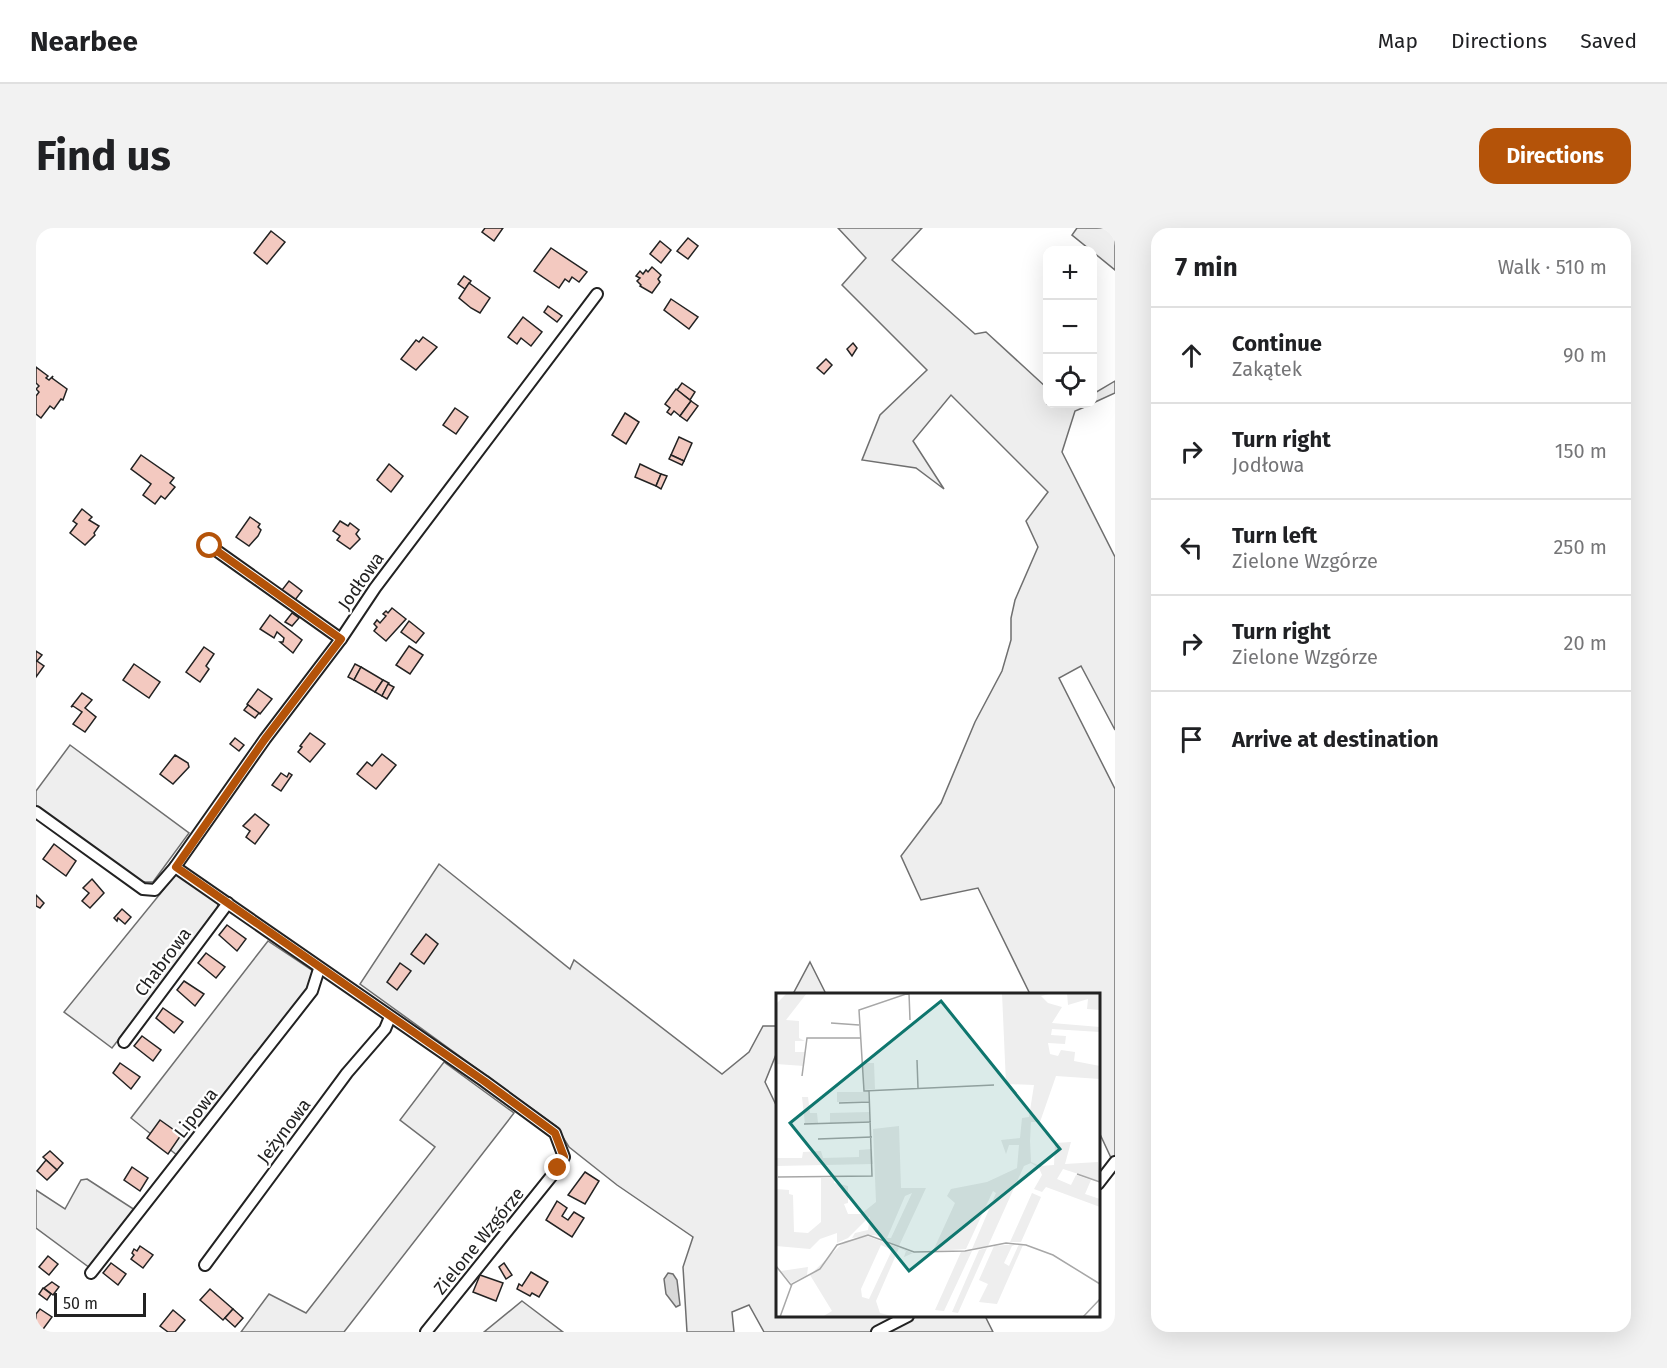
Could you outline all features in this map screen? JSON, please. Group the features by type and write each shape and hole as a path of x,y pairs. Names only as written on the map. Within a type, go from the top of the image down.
{"street":[{"name":"Jodłowa","path":"36,812 143,889 155,890 176,867 265,739 341,639 389,570 597,294"},
{"path":"210,546 341,639"},
{"name":"Zielone Wzgórze","path":"176,867 555,1133 564,1157 558,1168 426,1332"},
{"name":"Chabrowa","path":"124,1042 228,903"},
{"name":"Lipowa","path":"91,1273 312,991 319,969"},
{"name":"Jeżynowa","path":"205,1265 347,1073 385,1029 390,1017"},
{"path":"1100,1181 1115,1162"},
{"path":"877,1332 906,1317"}],"shaded area":[{"path":"838,228 922,228 892,260 975,334 986,332 1043,384 1043,408 1082,408 1075,411 1062,452 1115,557 1115,730 1081,666 1059,678 1115,789 1115,1155 1112,1160 1100,1134 1100,993 1030,993 978,888 921,900 901,856 941,803 975,722 1002,671 1011,640 1011,618 1015,600 1038,547 1026,521 1048,492 951,395 913,441 944,489 916,468 862,460 880,415 927,370 842,285 866,258"},
{"path":"1077,228 1115,228 1115,270 1097,255 1097,246 1086,246 1072,235"},
{"path":"1115,381 1115,393 1097,401 1097,392"},
{"path":"70,745 189,833 153,882 137,882 36,808 36,791"},
{"path":"439,864 570,969 574,960 722,1074 749,1052 763,1026 776,1026 776,1054 765,1082 776,1105 776,1317 897,1317 870,1332 764,1332 749,1305 732,1312 734,1332 687,1332 683,1267 693,1237 617,1185 569,1147 556,1126 360,984"},
{"path":"177,873 218,904 216,915 112,1048 64,1012"},
{"path":"268,941 313,971 308,990 178,1156 131,1118"},
{"path":"810,962 826,993 794,993"},
{"path":"444,1062 514,1113 344,1332 241,1332 269,1294 306,1313 435,1147 400,1120"},
{"path":"87,1179 135,1210 90,1268 36,1228 36,1190 65,1209 81,1180"},
{"path":"668,1273 673,1274 677,1280 680,1305 676,1307 666,1294 664,1279"},
{"path":"522,1301 563,1332 484,1332"},
{"path":"914,1317 986,1317 993,1332 888,1332"}],"building":[{"path":"485,228 503,228 494,241 482,232"},
{"path":"271,231 285,242 267,264 254,253"},
{"path":"688,238 698,246 688,259 677,251"},
{"path":"660,241 671,250 661,263 650,254"},
{"path":"551,248 587,272 579,282 572,277 569,282 565,279 559,288 534,271"},
{"path":"652,267 661,275 658,279 660,282 652,293 640,286 637,281 640,278 636,276 640,271 643,274 646,270 648,272"},
{"path":"464,276 471,281 465,289 458,284"},
{"path":"469,283 490,298 480,313 459,298"},
{"path":"671,299 698,317 689,329 664,310"},
{"path":"548,306 562,316 557,322 544,312"},
{"path":"523,317 542,332 531,346 521,338 517,344 508,337"},
{"path":"423,337 437,347 416,370 401,359 416,340 419,342"},
{"path":"853,343 857,348 852,356 847,349"},
{"path":"826,359 832,365 824,374 817,368"},
{"path":"36,367 48,376 46,378 49,380 53,376 52,378 67,389 63,400 61,399 54,409 50,406 41,418 36,414 36,396 39,392 36,389 39,386 36,383"},
{"path":"682,383 695,392 690,400 677,390"},
{"path":"676,389 691,401 680,416 674,411 671,415 667,412 670,408 665,404"},
{"path":"691,401 698,406 687,421 680,416"},
{"path":"455,408 468,417 456,434 443,425"},
{"path":"625,413 639,422 626,444 612,435"},
{"path":"679,437 692,443 684,461 671,455"},
{"path":"141,455 174,478 170,483 175,487 165,499 161,496 155,504 143,495 151,484 131,469"},
{"path":"671,455 684,461 682,465 669,459"},
{"path":"389,464 403,476 391,492 377,480"},
{"path":"640,464 661,474 656,486 635,477"},
{"path":"661,474 667,476 661,489 656,486"},
{"path":"82,509 92,517 89,520 99,526 95,535 85,545 70,533 77,524 73,521"},
{"path":"250,517 260,524 258,527 261,530 249,546 236,537"},
{"path":"340,521 348,526 350,523 359,530 356,534 360,539 350,549 337,540 340,536 333,531"},
{"path":"289,581 302,591 295,600 282,590"},
{"path":"392,608 406,619 386,641 374,631 377,627 374,624 377,620 380,623 386,616 383,614 386,611 388,613"},
{"path":"292,613 299,618 292,626 285,622"},
{"path":"270,615 302,640 293,653 280,642 283,642 284,638 277,632 274,638 260,629"},
{"path":"409,621 424,633 416,643 401,632"},
{"path":"409,646 423,655 410,674 396,665"},
{"path":"204,647 214,654 206,666 209,669 200,682 186,672"},
{"path":"36,651 42,655 37,661 44,666 36,677"},
{"path":"134,664 160,682 149,698 123,680"},
{"path":"355,664 361,667 354,680 348,677"},
{"path":"361,667 383,680 375,692 354,680"},
{"path":"383,680 389,683 382,696 375,692"},
{"path":"388,684 394,687 387,699 382,696"},
{"path":"258,689 272,699 260,714 247,704"},
{"path":"82,693 92,700 85,708 96,717 85,732 73,724 82,712 71,707"},
{"path":"248,705 259,713 255,718 244,710"},
{"path":"310,733 325,744 310,762 298,752"},
{"path":"235,738 244,745 239,751 230,744"},
{"path":"382,754 396,765 376,789 357,774 367,762 372,766"},
{"path":"175,755 188,763 189,767 173,784 160,774"},
{"path":"281,773 287,777 289,773 292,775 281,791 272,785"},
{"path":"255,814 269,825 255,844 246,837 250,831 243,826"},
{"path":"54,844 76,861 66,876 43,859"},
{"path":"92,879 104,893 90,908 82,901 89,893 83,888"},
{"path":"36,895 44,903 40,908 36,906"},
{"path":"122,909 131,917 125,924 118,918 117,921 114,918"},
{"path":"227,925 246,939 237,951 219,935"},
{"path":"426,934 438,944 424,964 411,954"},
{"path":"206,953 225,967 216,978 198,963"},
{"path":"400,963 411,971 397,990 387,982"},
{"path":"184,981 204,994 195,1006 177,990"},
{"path":"163,1008 183,1022 174,1033 156,1018"},
{"path":"142,1036 161,1050 153,1061 134,1046"},
{"path":"120,1063 140,1077 131,1089 113,1073"},
{"path":"160,1120 181,1135 168,1154 147,1138"},
{"path":"50,1151 63,1163 57,1170 43,1157"},
{"path":"46,1160 57,1170 47,1180 37,1171"},
{"path":"132,1167 148,1178 140,1191 124,1180"},
{"path":"585,1172 599,1181 585,1204 568,1195"},
{"path":"557,1201 567,1208 562,1216 568,1220 574,1212 584,1218 572,1237 546,1220"},
{"path":"140,1246 153,1255 143,1268 131,1259 134,1249 137,1251"},
{"path":"48,1256 58,1264 49,1275 39,1267"},
{"path":"111,1263 126,1274 118,1285 103,1273"},
{"path":"504,1263 512,1275 506,1279 499,1267"},
{"path":"531,1272 548,1282 539,1297 532,1293 530,1296 517,1289 519,1284 522,1286"},
{"path":"480,1275 503,1283 496,1301 473,1292"},
{"path":"52,1282 59,1287 53,1295 44,1288"},
{"path":"43,1288 51,1294 47,1300 39,1294"},
{"path":"210,1289 233,1309 223,1320 200,1300"},
{"path":"40,1309 52,1317 41,1332 36,1329 36,1314"},
{"path":"233,1309 243,1318 235,1327 225,1318"},
{"path":"173,1310 185,1320 175,1332 168,1332 160,1326"}],"route":[{"path":"210,546 341,639 265,739 176,867 555,1133 564,1157 558,1168"}]}
